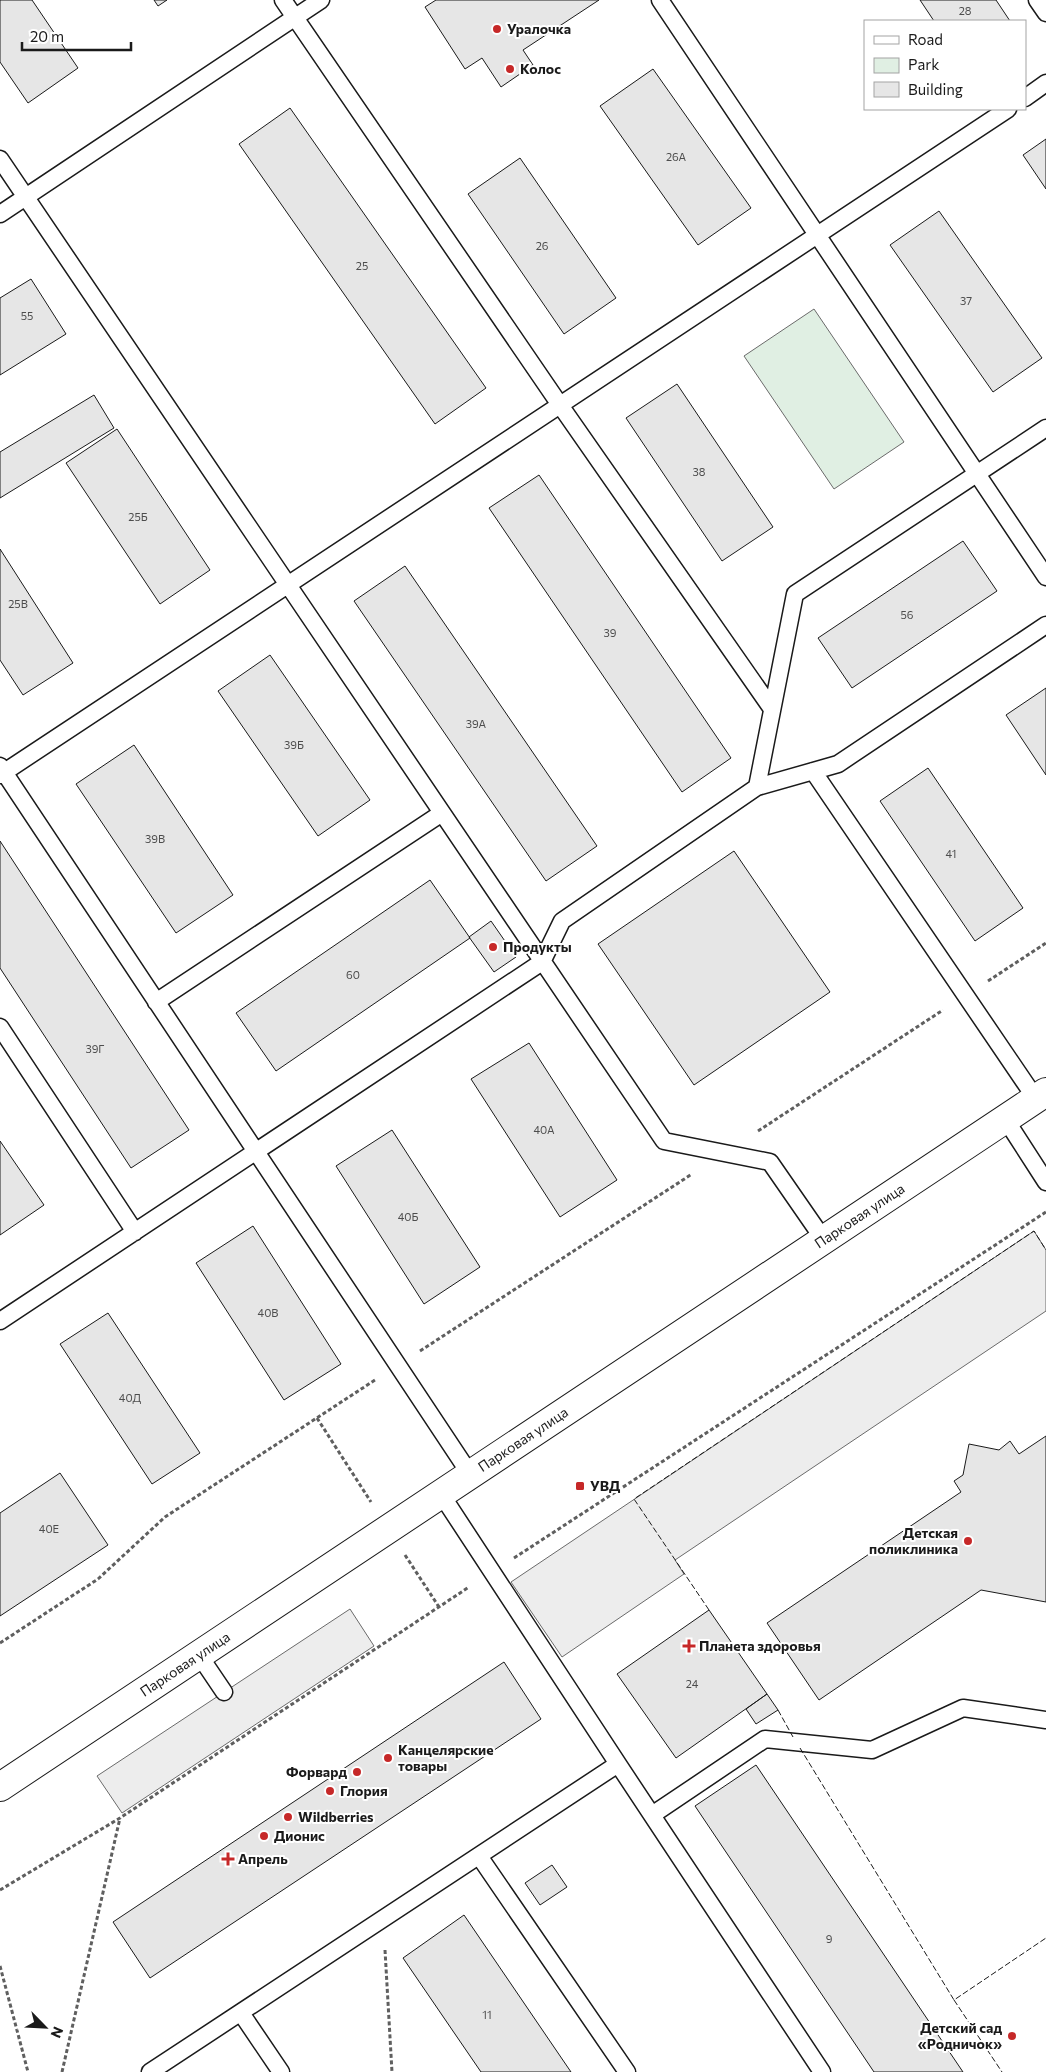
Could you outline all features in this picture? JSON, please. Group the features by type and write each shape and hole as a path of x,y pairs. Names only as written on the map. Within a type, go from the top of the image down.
{"main road":[{"name":"Парковая улица","path":"0,1788 1041,1096"}],"lane":[{"path":"283,0 560,405 772,709"},
{"path":"0,214 321,0"},
{"path":"660,0 1046,577"},
{"path":"1037,0 1046,13"},
{"path":"1026,97 1046,84"},
{"path":"470,1474 1,771 287,585 1006,110"},
{"path":"0,159 664,1141 770,1162 824,1240"},
{"path":"757,787 795,594 1046,428"},
{"path":"0,1321 542,962 562,922 757,787 838,764 1046,625"},
{"path":"813,771 966,996 1041,1096"},
{"path":"156,1002 442,813"},
{"path":"0,1027 134,1232"},
{"path":"1006,1120 1046,1182"},
{"path":"441,1494 492,1572 533,1624 618,1764 822,2072"},
{"path":"199,1655 224,1692"},
{"path":"652,1815 766,1739 872,1750 963,1708 1046,1720"},
{"path":"150,2072 618,1764"},
{"path":"480,1856 627,2072"},
{"path":"241,2013 281,2072"}],"path":[{"path":"0,1643 98,1579 165,1517 1046,943"},
{"path":"0,1890 120,1818 492,1572 1046,1212"},
{"path":"62,2072 120,1818"},
{"path":"383,1920 392,2072"},
{"path":"0,1966 28,2072"}],"green space":[{"path":"814,309 904,442 834,489 744,356"}],"shaded area":[{"path":"1034,1231 1046,1250 1046,1311 675,1560 684,1574 562,1657 511,1582"},
{"path":"350,1609 374,1646 122,1813 97,1776"}],"building":[{"path":"0,0 32,0 78,68 28,103 0,62"},
{"path":"154,0 167,0 158,6"},
{"name":"Уралочка","path":"436,0 599,0 523,50 533,65 501,87 482,58 465,69 425,7"},
{"path":"920,0 996,0 1009,20 933,20"},
{"path":"653,69 751,208 698,245 600,106"},
{"path":"290,108 486,388 435,424 239,144"},
{"path":"1046,139 1046,189 1023,155"},
{"path":"520,158 616,298 564,334 468,194"},
{"path":"939,211 1042,358 993,392 890,245"},
{"path":"31,279 66,334 0,375 0,298"},
{"path":"677,384 773,527 722,561 626,418"},
{"path":"94,395 114,428 0,498 0,452"},
{"path":"117,429 210,570 160,604 66,463"},
{"path":"539,475 731,758 682,792 489,508"},
{"path":"963,541 997,591 852,688 818,638"},
{"path":"0,549 73,663 23,695 0,660"},
{"path":"405,566 597,846 546,881 354,601"},
{"path":"270,655 370,800 318,836 218,691"},
{"path":"1046,688 1046,775 1006,715"},
{"path":"134,745 233,895 176,933 76,784"},
{"path":"928,768 1023,908 975,941 880,801"},
{"path":"0,841 189,1130 131,1168 0,968"},
{"path":"734,851 830,992 694,1085 598,944"},
{"path":"430,880 470,938 276,1071 236,1013"},
{"name":"Продукты","path":"491,921 516,957 494,972 469,937"},
{"path":"529,1043 617,1180 560,1217 471,1079"},
{"path":"392,1130 480,1267 424,1304 336,1166"},
{"path":"0,1141 44,1205 0,1235"},
{"path":"253,1226 341,1364 284,1400 196,1263"},
{"path":"108,1313 200,1453 152,1484 60,1344"},
{"name":"Детская поликлиника","path":"1046,1436 1046,1602 981,1590 819,1700 767,1623 961,1492 954,1481 963,1475 969,1444 999,1450 1010,1441 1019,1454"},
{"path":"60,1473 108,1545 0,1616 0,1513"},
{"path":"709,1610 767,1694 676,1758 617,1674"},
{"path":"504,1662 541,1719 150,1978 113,1922"},
{"path":"767,1694 778,1710 756,1724 746,1709"},
{"path":"756,1765 963,2072 874,2072 695,1806"},
{"path":"552,1865 567,1887 540,1905 525,1883"},
{"path":"464,1915 571,2072 481,2072 403,1958"}],"fence":[{"path":"709,1610 634,1499 1034,1231 1046,1250"},
{"path":"778,1710 793,1737"},
{"path":"800,1748 954,2000 1046,1938"},
{"path":"954,2000 1002,2072"}],"place":[{"name":"Уралочка","path":"497,29"},
{"name":"Колос","path":"510,69"},
{"name":"Продукты","path":"493,947"},
{"name":"УВД","path":"580,1486"},
{"name":"Детская поликлиника","path":"968,1541"},
{"name":"Планета здоровья","path":"689,1646"},
{"name":"Канцелярские товары","path":"388,1758"},
{"name":"Форвард","path":"357,1772"},
{"name":"Глория","path":"330,1791"},
{"name":"Wildberries","path":"288,1817"},
{"name":"Дионис","path":"264,1836"},
{"name":"Апрель","path":"228,1859"},
{"name":"Детский сад «Родничок»","path":"1012,2036"}]}
